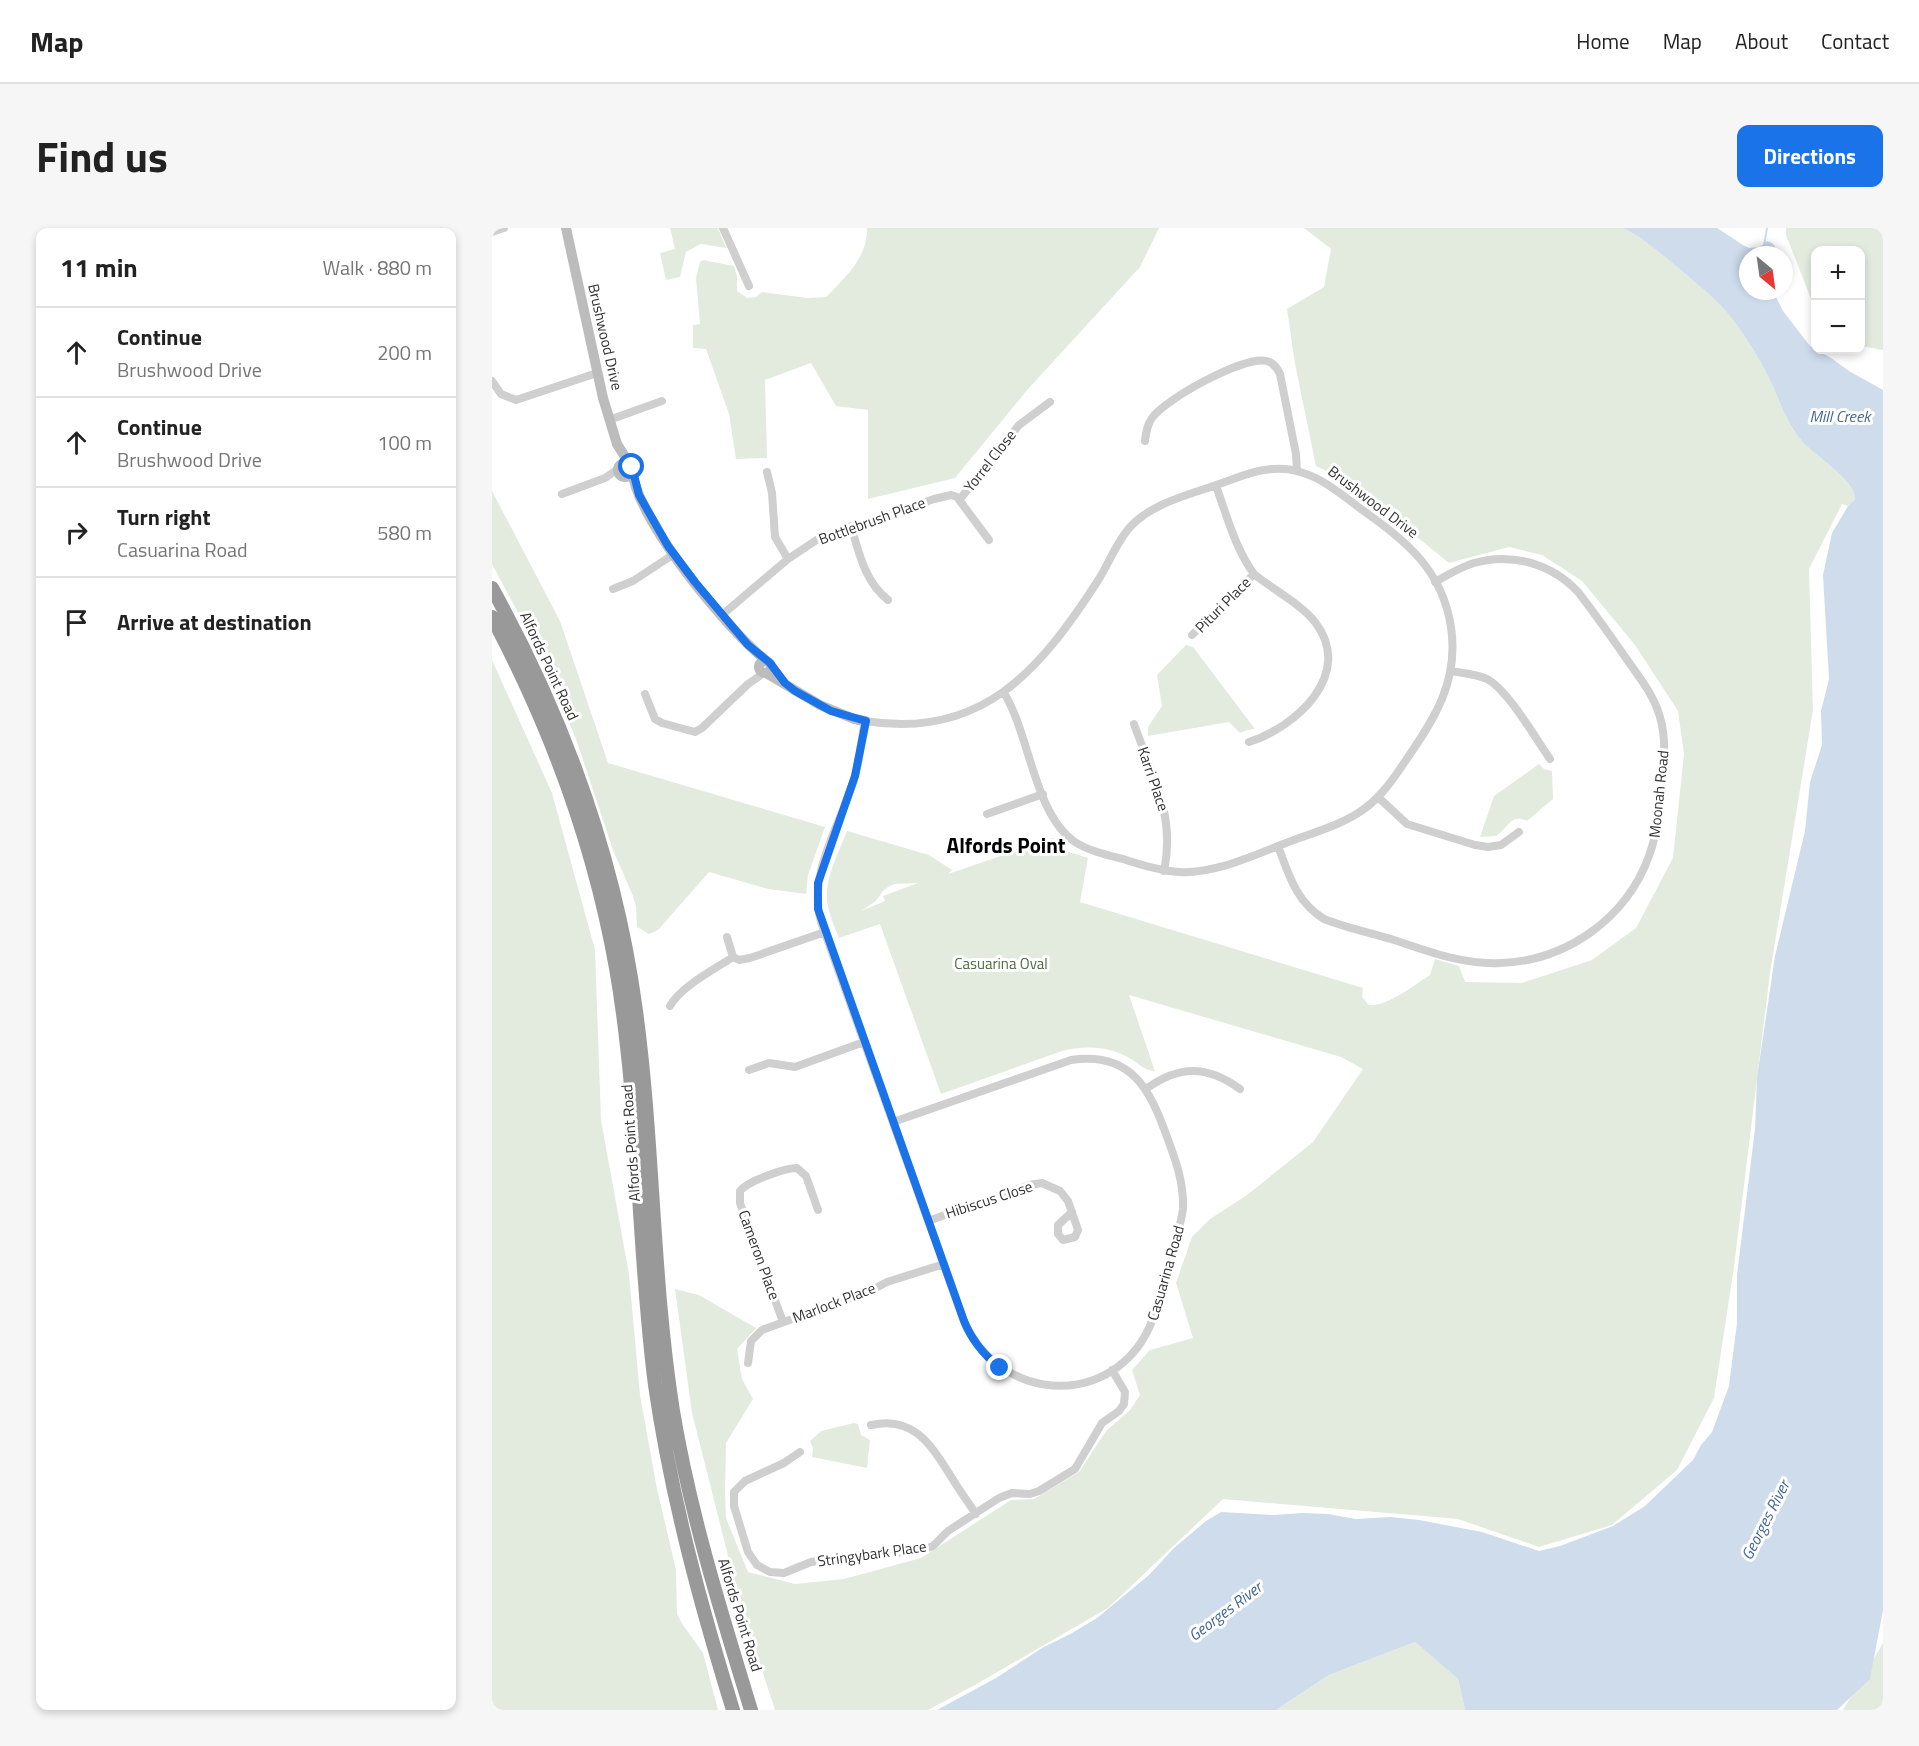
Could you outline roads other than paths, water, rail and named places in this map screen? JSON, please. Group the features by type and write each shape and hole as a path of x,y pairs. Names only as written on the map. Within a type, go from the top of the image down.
{"highway":[{"name":"Alfords Point Road","path":"492,588 529,658 564,736 593,817 618,909 640,1041 662,1325 673,1410 696,1524 751,1710"},
{"name":"Alfords Point Road","path":"492,617 527,687 556,755 587,845 607,923 626,1040 646,1301 657,1395 678,1510 715,1653 733,1710"}],"street":[{"path":"492,232 504,228"},
{"path":"723,228 749,286"},
{"name":"Brushwood Drive","path":"565,230 597,373 624,470 674,554 765,668 820,705 854,719 904,725 962,714 1004,693 1025,677 1044,655 1098,581 1131,526 1159,506 1266,469 1296,471 1319,479 1398,536 1420,558 1435,582 1446,606 1451,627 1451,671 1444,698 1435,717 1395,777 1378,797 1361,812 1343,822 1208,870 1164,871 1081,845 1067,835 1056,822 1043,794 1015,714 1004,693"},
{"path":"1145,441 1152,418 1164,407 1221,372 1237,366 1266,361 1274,364 1280,374 1296,454 1296,471"},
{"path":"492,381 501,394 516,400 597,373"},
{"path":"609,420 662,401"},
{"name":"Yorrel Close","path":"960,499 1019,424 1050,402"},
{"path":"562,494 624,470"},
{"path":"767,472 772,493 775,537 788,559"},
{"path":"1216,486 1240,552 1254,574 1315,622 1325,644 1327,666 1322,687 1307,707 1266,736 1249,742"},
{"name":"Bottlebrush Place","path":"722,615 788,559 818,539 934,499 951,495 960,499"},
{"path":"960,499 989,540"},
{"path":"851,526 866,572 878,591 888,600"},
{"path":"613,589 633,581 674,554"},
{"name":"Moonah Road","path":"1278,846 1299,897 1324,919 1452,958 1482,963 1526,961 1550,954 1575,942 1612,915 1637,881 1650,855 1656,835 1665,755 1664,736 1659,716 1644,684 1578,592 1567,581 1547,568 1517,560 1495,559 1464,567 1435,582"},
{"name":"Pituri Place","path":"1192,635 1254,574"},
{"path":"645,694 656,720 695,732 765,668"},
{"path":"1451,671 1477,675 1494,684 1550,759"},
{"name":"Casuarina Road","path":"866,721 855,776 818,883 818,909 825,932 928,1221 971,1335 987,1356 1000,1368 1027,1381 1059,1386 1089,1381 1112,1370 1136,1350 1152,1323 1183,1209 1183,1190 1179,1171 1159,1113 1146,1089 1131,1073 1100,1060 1081,1058 1053,1065 893,1122"},
{"name":"Karri Place","path":"1134,724 1167,817 1169,842 1164,871"},
{"path":"987,814 1043,794"},
{"path":"1378,797 1407,824 1475,845 1488,847 1501,845 1519,832"},
{"path":"727,937 733,957 739,960 825,932"},
{"path":"670,1006 672,1001 693,984 733,957"},
{"path":"749,1070 775,1063 795,1066 864,1042"},
{"path":"1146,1089 1169,1075 1191,1071 1220,1077 1240,1089"},
{"name":"Cameron Place","path":"783,1322 741,1203 740,1191 750,1183 797,1168 806,1176 818,1210"},
{"name":"Hibiscus Close","path":"928,1221 1035,1183 1048,1185 1060,1191 1068,1201 1072,1212"},
{"name":"Marlock Place","path":"748,1364 749,1347 754,1336 762,1330 872,1290 887,1282 944,1264"},
{"name":"Stringybark Place","path":"800,1452 784,1464 745,1481 737,1488 733,1496 748,1552 757,1565 771,1572 789,1572 806,1564 847,1557 925,1549 937,1543 948,1531 1008,1494 1030,1494 1039,1491 1078,1466 1102,1423 1119,1411 1124,1404 1126,1395 1124,1388 1112,1370"},
{"path":"871,1425 888,1423 900,1425 922,1437 937,1454 976,1514"}],"water":[{"path":"1623,228 1717,228 1745,246 1739,246 1739,300 1778,300 1783,311 1811,347 1811,354 1824,354 1883,390 1883,1610 1870,1679 1837,1710 1465,1710 1458,1679 1415,1642 1329,1675 1276,1710 937,1710 1097,1618 1149,1575 1174,1548 1206,1521 1221,1512 1274,1515 1328,1514 1356,1519 1391,1517 1419,1520 1482,1532 1539,1551 1560,1546 1613,1526 1645,1506 1693,1460 1701,1445 1712,1432 1729,1386 1737,1323 1737,1275 1755,1129 1757,1078 1775,956 1805,831 1810,782 1822,745 1821,711 1829,679 1823,575 1832,533 1848,506 1855,499 1849,484 1842,476 1807,446 1795,432 1761,363 1730,316 1682,271"},
{"path":"1767,241 1775,246 1761,246"}],"waterway":[{"path":"1764,246 1767,228"}],"district":[{"name":"Alfords Point","path":"1006,846"}],"water label":[{"name":"Mill Creek","path":"1840,416"},
{"name":"Georges River","path":"1765,1520"},
{"name":"Georges River","path":"1225,1611"}],"park label":[{"name":"Casuarina Oval","path":"1001,964"}]}
